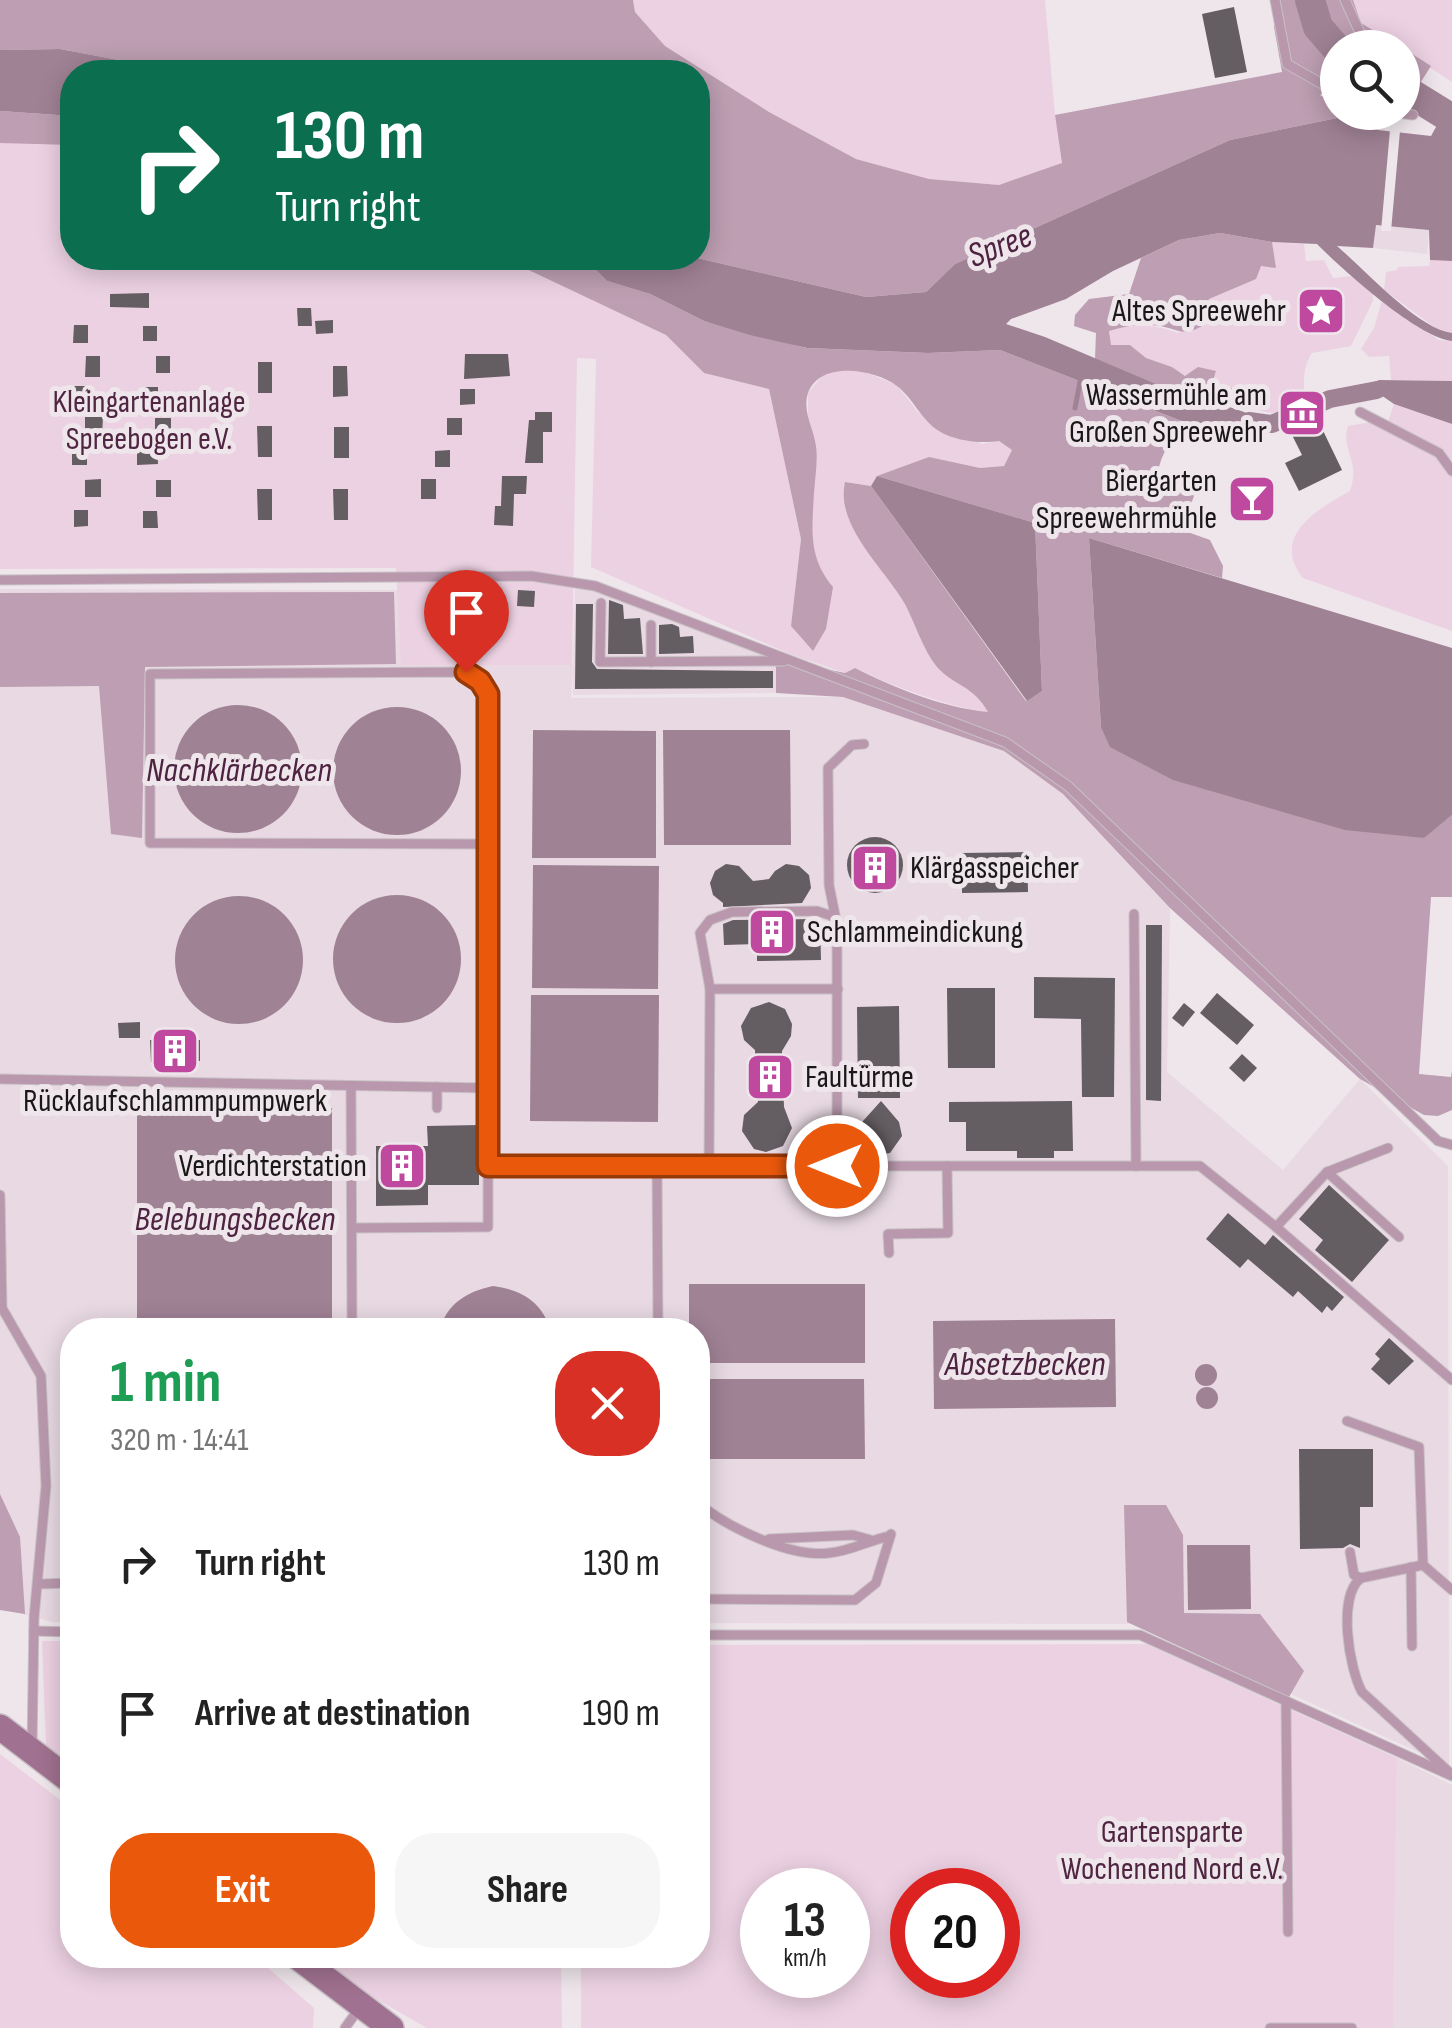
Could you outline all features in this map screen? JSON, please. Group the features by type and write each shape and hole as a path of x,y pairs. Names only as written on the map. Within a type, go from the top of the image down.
{"street":[{"path":"0,1727 60,1773"},
{"path":"307,1968 353,2017 391,2028"}],"lane":[{"path":"1275,0 1287,64 1320,83"},
{"path":"1346,0 1360,30"},
{"path":"1360,412 1439,453 1452,471"},
{"path":"0,580 532,576 595,586 1005,742 1068,786 1438,1141 1452,1145"},
{"path":"600,603 600,662 792,661"},
{"path":"651,625 651,662"},
{"path":"352,1228 488,1226 488,844 488,694 480,681 466,672 150,674 150,842 488,844"},
{"path":"837,1166 837,924 829,885 828,768 852,746 864,744"},
{"path":"709,1166 710,989 700,934 710,920 732,912 817,911 832,916 837,924"},
{"path":"1134,914 1136,1166"},
{"path":"710,989 838,989"},
{"path":"0,1079 488,1088"},
{"path":"352,1086 352,1318"},
{"path":"437,1087 437,1108"},
{"path":"1276,1227 1327,1172 1388,1148"},
{"path":"488,1166 1200,1166 1452,1380"},
{"path":"657,1166 658,1318"},
{"path":"888,1253 888,1234 948,1233 947,1166"},
{"path":"1327,1172 1399,1236"},
{"path":"0,1195 2,1308 41,1376 46,1486 34,1631 32,1751"},
{"path":"1347,1421 1420,1447 1412,1646"},
{"path":"710,1514 759,1538 825,1554 891,1535 876,1583 855,1600 710,1600"},
{"path":"759,1538 852,1535 871,1540"},
{"path":"1350,1552 1354,1575 1361,1578"},
{"path":"1452,1590 1417,1566 1361,1578 1349,1593 1349,1652 1353,1675 1362,1692 1452,1775"},
{"path":"39,1584 60,1583"},
{"path":"34,1631 60,1632"},
{"path":"710,1635 1140,1634 1452,1775"},
{"path":"1286,1701 1288,1932"},
{"path":"1270,2028 1352,2028"}],"shaded area":[{"path":"0,0 633,0 635,12 665,46 687,60 119,60 60,49 0,50"},
{"path":"1277,0 1353,0 1361,23 1373,30 1320,30 1320,122 1230,140 955,264 926,292 866,297 710,261 710,75 856,159 929,179 999,185 1062,163 1055,115 1282,72 1274,27"},
{"path":"1420,59 1431,66 1420,83"},
{"path":"0,111 60,115 60,145 0,143"},
{"path":"1375,225 1429,230 1427,254 1373,248"},
{"path":"1220,233 1272,242 1276,268 1261,266 1256,279 1209,299 1203,312 1212,319 1193,330 1145,325 1109,331 1111,345 1130,345 1146,358 1185,376 1198,367 1216,371 1211,387 1233,388 1239,396 1236,403 1225,400 1203,404 1095,359 1096,333 1074,326 1075,315 1089,299 1129,294 1141,258 1179,240"},
{"path":"528,270 596,270 607,281 650,294 704,321 806,348 928,353 1000,350 1184,422 1162,457 1157,476 1158,497 1175,486 1195,493 1182,530 1210,540 1223,566 1222,578 1089,538 1101,727 1423,838 1452,815 1452,897 1431,897 1419,1074 1451,1077 1452,1071 1452,1110 1438,1116 1424,1115 1360,1079 1170,908 1063,794 1004,751 843,697 776,693 776,667 766,656 845,673 855,668 920,696 988,712 976,696 943,673 932,660 905,604 854,531 847,515 845,482 871,486 1026,701 1042,691 1035,523 877,476 929,457 980,468 1004,466 1012,450 999,441 968,441 939,431 903,391 876,375 849,371 824,376 808,393 806,407 817,451 813,543 819,565 833,587 826,629 813,651 791,626 801,539 769,389 704,373 666,335"},
{"path":"575,586 626,599 766,656 776,667 776,693 573,695 573,668 571,698 843,697 1004,751 1063,794 1170,908 1167,1072 1283,1170 1360,1079 1448,1166 1449,1766 1137,1624 710,1623 710,1318 60,1318 60,1622 0,1608 0,589 398,590 402,665 573,665"},
{"path":"394,592 396,664 145,667 142,838 111,834 99,686 0,687 0,593"},
{"path":"0,1494 20,1537 25,1614 0,1610"},
{"path":"1124,1505 1166,1505 1183,1535 1184,1613 1260,1614 1304,1671 1289,1697 1127,1622"},
{"path":"1397,1758 1452,1785 1452,2028 1393,2028"}],"green space":[{"path":"633,0 1045,0 1062,164 999,185 929,179 856,159 710,75 710,60 687,60 665,46 635,12"},
{"path":"1353,0 1452,0 1452,82 1420,61 1420,30 1372,30 1361,23"},
{"name":"Kleingartenanlage Spreebogen e.V.","path":"0,143 60,144 60,270 528,270 666,335 704,373 769,389 801,539 791,626 812,650 826,629 820,572 811,545 816,446 808,424 808,393 822,376 840,370 865,372 897,385 918,412 982,444 999,441 1012,450 1004,466 980,468 929,458 877,476 871,486 846,482 937,667 979,695 989,713 920,695 855,668 845,673 790,654 591,567 596,359 577,358 572,665 401,665 396,568 0,569"},
{"path":"1272,242 1304,244 1306,261 1324,260 1333,278 1352,276 1373,293 1373,301 1351,346 1312,353 1304,377 1306,401 1278,413 1265,412 1236,403 1239,396 1211,387 1216,372 1185,376 1146,358 1130,345 1110,346 1109,330 1118,328 1152,327 1178,333 1203,312 1209,299 1255,279 1260,266 1275,267"},
{"path":"1430,260 1452,261 1452,333 1441,332 1384,290 1386,272 1398,267 1429,266"},
{"path":"1382,300 1439,340 1452,341 1452,381 1391,380 1389,356 1369,357 1361,349 1374,328"},
{"path":"1394,404 1452,424 1452,631 1303,578 1294,563 1292,550 1302,526 1324,506 1350,491 1353,471 1346,442 1348,426 1371,422 1386,428"},
{"path":"42,1641 60,1641 60,1756 46,1745"},
{"name":"Gartensparte Wochenend Nord e.V.","path":"1146,1644 1397,1758 1393,2028 581,2028 581,1968 710,1968 710,1645"},
{"path":"0,1754 60,1800 60,1968 268,1968 314,2008 313,2028 0,2028"},
{"path":"334,1968 561,1968 562,2028 427,2028 364,1992"}],"water":[{"path":"60,49 119,60 60,60 60,115 0,111 0,50"},
{"name":"Spree","path":"1439,102 1447,107 1452,102 1452,261 1430,260 1429,230 1376,225 1373,248 1337,246 1408,310 1452,333 1452,341 1437,337 1401,315 1317,244 1272,242 1220,233 1179,240 1113,271 1066,299 1006,324 1203,404 1222,405 1271,420 1270,431 1255,433 1184,422 1000,350 928,353 807,348 750,335 704,321 650,294 607,281 596,270 710,270 710,261 866,297 926,292 955,264 1230,140 1320,122 1320,130 1378,130 1431,136 1441,118 1432,113"},
{"path":"1379,380 1452,381 1452,424 1394,404 1378,393 1358,396 1357,390"},
{"path":"877,476 1035,523 1042,691 1027,701 871,486"},
{"path":"1089,538 1452,648 1452,815 1424,838 1345,830 1173,780 1110,747 1101,727"},
{"name":"Nachklärbecken","path":"238,705 263,710 283,724 297,744 302,769 297,794 283,814 263,828 238,833 213,828 193,814 179,794 174,769 179,744 193,724 213,710"},
{"name":"Nachklärbecken","path":"397,707 422,712 442,726 456,746 461,771 456,796 442,816 422,830 397,835 372,830 352,816 338,796 333,771 338,746 352,726 372,712"},
{"path":"533,730 656,731 656,858 532,858"},
{"path":"663,730 790,730 791,845 664,845"},
{"path":"533,865 659,866 658,989 532,988"},
{"path":"397,895 422,900 442,914 456,934 461,959 456,984 442,1004 422,1018 397,1023 372,1018 352,1004 338,984 333,959 338,934 352,914 372,900"},
{"path":"239,896 264,901 284,915 298,935 303,960 298,985 284,1005 264,1019 239,1024 214,1019 194,1005 180,985 175,960 180,935 194,915 214,901"},
{"path":"531,995 659,995 658,1122 530,1121"},
{"name":"Belebungsbecken","path":"137,1108 332,1108 332,1318 137,1318"},
{"path":"689,1284 865,1284 865,1363 710,1363 710,1318 689,1318"},
{"path":"493,1286 513,1291 530,1299 545,1318 445,1318 459,1300"},
{"name":"Absetzbecken","path":"1115,1319 1116,1407 934,1409 933,1321"},
{"path":"1206,1364 1214,1367 1214,1383 1206,1386 1198,1383 1195,1375 1198,1367"},
{"path":"710,1379 864,1379 865,1459 710,1459"},
{"path":"1207,1387 1215,1390 1215,1406 1207,1409 1199,1406 1196,1398 1199,1390"},
{"path":"1187,1545 1250,1545 1251,1609 1188,1610"}],"pier":[{"path":"1390,130 1400,131 1391,231 1381,231"}],"building":[{"path":"1234,7 1247,72 1215,78 1202,14"},
{"path":"149,293 149,308 110,307 110,294"},
{"path":"297,308 311,308 312,326 298,326"},
{"path":"333,320 333,333 316,334 315,321"},
{"path":"74,325 88,325 88,343 73,343"},
{"path":"143,326 157,326 157,341 143,341"},
{"path":"465,354 508,354 510,376 464,379"},
{"path":"86,356 100,356 100,377 85,377"},
{"path":"156,356 170,356 170,373 156,373"},
{"path":"258,362 272,362 272,393 258,393"},
{"path":"333,366 347,366 348,396 333,397"},
{"path":"72,386 88,386 88,405 71,404"},
{"path":"142,387 158,387 158,405 142,405"},
{"path":"460,389 475,389 475,404 460,405"},
{"path":"1313,410 1342,470 1299,491 1285,463 1302,455 1286,423"},
{"path":"535,412 552,412 552,432 543,432 543,463 525,463 529,420 535,420"},
{"path":"85,417 103,417 102,435 85,435"},
{"path":"155,418 171,418 171,435 155,435"},
{"path":"447,418 462,418 462,435 447,435"},
{"path":"257,426 272,426 272,457 258,457"},
{"path":"334,427 349,427 349,458 334,458"},
{"path":"142,445 157,445 158,464 137,465 137,449 142,449"},
{"path":"72,448 87,448 87,465 72,465"},
{"path":"450,450 450,467 435,467 435,451"},
{"path":"502,476 527,476 526,494 514,494 513,526 494,525 495,506 501,506"},
{"path":"101,479 101,497 85,497 85,480"},
{"path":"421,479 436,479 436,499 421,499"},
{"path":"156,480 171,480 171,497 156,497"},
{"path":"257,489 272,489 272,520 258,520"},
{"path":"333,489 348,489 348,520 334,520"},
{"path":"74,510 88,510 88,526 74,527"},
{"path":"143,511 157,511 158,528 143,528"},
{"path":"518,590 535,591 534,607 517,606"},
{"path":"609,600 623,605 624,619 640,618 643,654 608,654"},
{"path":"576,604 593,604 592,662 597,669 773,671 773,688 575,689"},
{"path":"659,625 679,627 680,637 693,636 694,653 659,654"},
{"name":"Klärgasspeicher","path":"875,837 895,845 903,865 895,885 875,893 855,885 847,865 855,845"},
{"path":"1027,852 1028,892 962,893 962,853"},
{"path":"726,864 739,866 753,881 769,879 786,864 799,866 809,875 811,888 802,903 723,907 713,895 710,883 715,871"},
{"name":"Schlammeindickung","path":"733,920 820,921 821,960 757,961 757,944 724,945 723,924"},
{"path":"1146,925 1162,925 1161,1101 1146,1100"},
{"path":"1034,977 1115,978 1114,1097 1082,1097 1081,1019 1034,1018"},
{"path":"947,988 995,988 995,1068 948,1068"},
{"path":"1217,993 1254,1025 1237,1045 1200,1013"},
{"name":"Faultürme","path":"769,1002 785,1009 792,1024 791,1036 782,1051 784,1107 792,1128 783,1146 766,1152 754,1149 742,1131 744,1115 758,1102 755,1050 744,1040 741,1026 751,1008"},
{"path":"1184,1003 1195,1012 1183,1027 1172,1018"},
{"path":"899,1006 900,1098 858,1098 857,1007"},
{"path":"140,1022 140,1038 119,1038 118,1023"},
{"name":"Rücklaufschlammpumpwerk","path":"150,1040 200,1040 200,1061 151,1062"},
{"path":"1242,1054 1257,1068 1244,1082 1229,1068"},
{"path":"881,1101 899,1122 902,1136 890,1153 876,1155 864,1148 859,1135 863,1121"},
{"path":"1072,1101 1073,1151 1054,1151 1054,1158 1017,1158 1017,1151 966,1151 966,1122 949,1122 949,1102"},
{"path":"479,1125 479,1185 428,1185 428,1205 376,1206 376,1146 428,1146 427,1126"},
{"path":"1329,1185 1389,1240 1352,1282 1315,1250 1323,1240 1299,1219"},
{"path":"1228,1213 1265,1245 1273,1235 1344,1297 1332,1311 1327,1306 1322,1313 1298,1291 1293,1297 1248,1259 1240,1268 1206,1239"},
{"path":"1389,1338 1414,1361 1389,1385 1371,1369 1380,1359 1375,1354"},
{"path":"1299,1449 1373,1449 1373,1507 1360,1507 1360,1548 1350,1544 1343,1548 1300,1549"}],"waterway":[{"path":"1310,0 1321,30"},
{"path":"1420,99 1452,119"},
{"path":"1075,408 1081,377"},
{"path":"1249,421 1272,424 1330,399 1377,390"}],"place":[{"name":"Altes Spreewehr","path":"1321,311"},
{"name":"Wassermühle am Großen Spreewehr","path":"1302,413"},
{"name":"Biergarten Spreewehrmühle","path":"1252,499"},
{"name":"Klärgasspeicher","path":"875,868"},
{"name":"Schlammeindickung","path":"772,932"},
{"name":"Rücklaufschlammpumpwerk","path":"175,1051"},
{"name":"Faultürme","path":"770,1077"},
{"name":"Verdichterstation","path":"402,1166"}],"route":[{"path":"466,672 480,681 488,694 488,1166 837,1166"}]}
